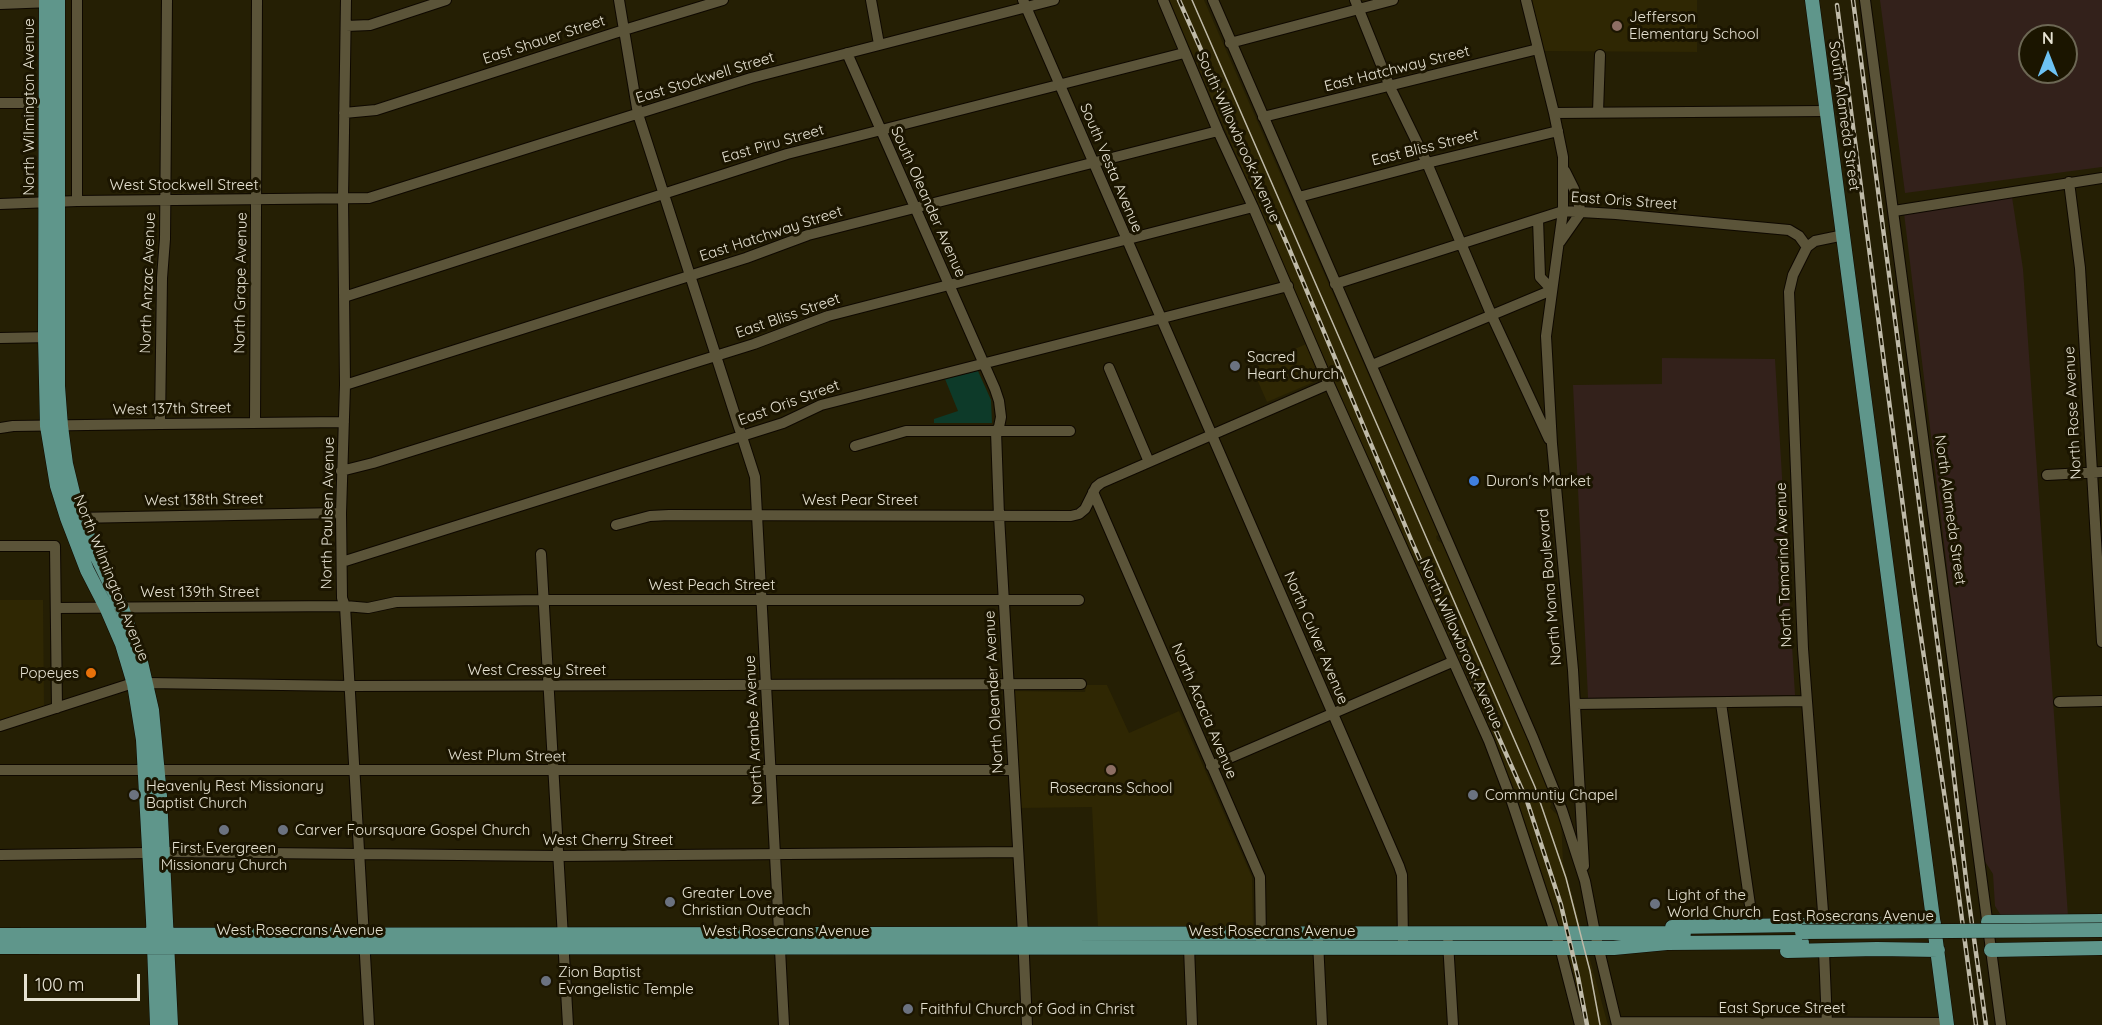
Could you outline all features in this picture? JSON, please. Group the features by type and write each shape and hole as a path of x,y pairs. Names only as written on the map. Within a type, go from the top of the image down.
{"main road":[{"name":"South Alameda Street","path":"1812,0 1844,236"},
{"name":"North Wilmington Avenue","path":"52,1 52,337 58,386 54,426 66,464 74,518 87,570 106,606 152,710 158,769 156,853 160,940 157,1025"},
{"path":"1844,236 1947,1024"},
{"name":"North Wilmington Avenue","path":"74,518 92,547 122,608 140,684 144,769 156,853"},
{"path":"1988,922 2102,921"},
{"path":"1602,933 1651,927 1934,923"},
{"name":"East Rosecrans Avenue","path":"1566,947 1614,948 1666,943 1802,937 2102,930"},
{"name":"East Rosecrans Avenue","path":"1562,933 2102,939"},
{"name":"West Rosecrans Avenue","path":"1448,940 1562,933"},
{"name":"West Rosecrans Avenue","path":"0,935 160,940 1448,940 1566,947"},
{"name":"North Wilmington Avenue","path":"160,940 171,1025"},
{"name":"West Rosecrans Avenue","path":"0,947 160,940"},
{"name":"West Rosecrans Avenue","path":"1024,940 1189,947 1261,940"},
{"path":"1614,948 1660,951 1938,950"},
{"path":"1991,950 2102,948"}],"street":[{"path":"77,0 77,201"},
{"name":"North Anzac Avenue","path":"160,424 162,278 165,239 166,0"},
{"name":"North Grape Avenue","path":"255,422 257,0"},
{"name":"North Paulsen Avenue","path":"346,0 343,198 345,384 340,513 342,598 345,606 369,1025"},
{"path":"346,26 370,25 446,0"},
{"name":"North Aranbe Avenue","path":"619,0 638,114 755,477 784,1025"},
{"name":"East Shauer Street","path":"344,112 376,110 723,0"},
{"path":"871,0 879,44"},
{"name":"East Stockwell Street","path":"369,198 751,78 1024,4 1054,0"},
{"name":"South Willowbrook Avenue","path":"1163,0 1184,53 1288,286"},
{"name":"South Willowbrook Avenue","path":"1213,0 1335,284"},
{"path":"1230,43 1357,4 1393,0"},
{"path":"1526,0 1558,130 1563,169 1570,181 1581,212 1558,244"},
{"name":"North Alameda Street","path":"1865,0 2001,1025"},
{"path":"0,4 52,1"},
{"name":"South Vesta Avenue","path":"1024,4 1172,348"},
{"path":"1357,4 1390,87 1427,163 1491,314 1552,444"},
{"name":"East Hatchway Street","path":"1263,117 1538,49"},
{"name":"South Oleander Avenue","path":"847,53 983,363"},
{"name":"East Piru Street","path":"344,297 787,154 1184,53"},
{"path":"1598,112 1600,55"},
{"path":"0,103 52,103"},
{"path":"1554,112 1826,111"},
{"name":"East Hatchway Street","path":"345,384 746,258 808,235 1218,130"},
{"name":"East Bliss Street","path":"1299,197 1558,130"},
{"name":"North Mona Boulevard","path":"1563,169 1563,211 1546,336 1552,444 1575,704 1585,881"},
{"path":"1894,211 2102,178"},
{"name":"North Rose Avenue","path":"2069,182 2080,268 2097,473 2102,642"},
{"name":"West Stockwell Street","path":"0,204 369,198"},
{"name":"East Bliss Street","path":"341,471 715,357 828,316 1253,207"},
{"name":"East Oris Street","path":"1335,284 1563,211 1790,230 1799,236 1807,247"},
{"path":"1371,365 1552,290 1540,277 1538,219"},
{"path":"1807,247 1815,241 1844,236"},
{"name":"North Tamarind Avenue","path":"1807,247 1793,275 1789,310 1806,701 1824,925"},
{"name":"North Willowbrook Avenue","path":"1335,284 1533,738 1562,810 1602,933 1599,948 1617,1024"},
{"name":"East Oris Street","path":"342,562 783,423 821,405 1288,286"},
{"name":"North Willowbrook Avenue","path":"1288,286 1329,384 1489,741 1562,933 1580,1025"},
{"path":"0,338 52,337"},
{"name":"North Culver Avenue","path":"1172,348 1399,866 1402,875 1403,940"},
{"name":"North Oleander Avenue","path":"983,363 995,389 1001,417 996,431 999,516 1024,940 1026,1025"},
{"path":"1109,368 1149,462"},
{"path":"1093,492 1101,483 1329,384"},
{"name":"West 137th Street","path":"0,428 344,422"},
{"path":"855,446 906,431 1070,431"},
{"path":"2047,476 2097,473"},
{"name":"West Pear Street","path":"616,525 650,516 757,514 1071,516 1085,509 1093,492"},
{"name":"North Acacia Avenue","path":"1093,492 1260,877 1261,940"},
{"name":"West 138th Street","path":"74,518 340,513"},
{"path":"0,546 55,546 57,708"},
{"path":"541,554 568,1025"},
{"name":"West Peach Street","path":"345,606 368,608 396,602 544,600 1079,600"},
{"name":"West 139th Street","path":"56,608 345,606"},
{"path":"1211,766 1452,662"},
{"name":"West Cressey Street","path":"0,726 140,684 350,686 1081,684"},
{"path":"2059,702 2102,700"},
{"path":"1575,704 1806,701"},
{"path":"1721,703 1753,926"},
{"name":"West Plum Street","path":"0,770 1013,770"},
{"name":"West Cherry Street","path":"0,855 156,853 558,856 1018,852"},
{"path":"1318,940 1322,1025"},
{"path":"1448,940 1453,1025"},
{"path":"1189,947 1192,1025"},
{"path":"1824,951 1827,1024"},
{"name":"East Spruce Street","path":"1617,1024 1947,1024"}],"shaded area":[{"path":"1169,0 1204,0 1439,535 1436,536 1437,540 1443,544 1553,796 1550,808 1561,818 1563,862 1608,1025 1583,1025 1513,795"},
{"name":"Jefferson Elementary School","path":"1531,0 1697,0 1697,52 1543,51"},
{"path":"1880,0 2102,0 2102,167 1905,193"},
{"path":"2012,197 2023,269 2068,916 2002,917 1995,906 1993,874 1982,857 1904,213"},
{"path":"1306,344 1321,379 1267,402 1252,368"},
{"path":"1662,358 1775,359 1795,695 1588,698 1573,385 1662,384"},
{"path":"0,600 43,600 44,706 0,720"},
{"name":"Rosecrans School","path":"1086,685 1107,685 1129,733 1179,711 1252,877 1253,926 1098,927 1092,807 1020,808 1014,691 1085,692"}],"green space":[{"path":"978,371 991,400 992,423 934,423 934,419 958,411 945,379"}],"tram line":[{"path":"1192,0 1535,787 1566,878 1590,971 1600,1025"}],"railway":[{"path":"1179,0 1288,246 1412,542 1527,801 1561,905 1587,1025"},
{"path":"1853,0 1986,1025"},
{"path":"1837,5 1913,583 1976,1025"}],"place":[{"name":"Jefferson Elementary School","path":"1617,26"},
{"name":"Sacred Heart Church","path":"1235,366"},
{"name":"Duron's Market","path":"1474,481"},
{"name":"Popeyes","path":"91,673"},
{"name":"Rosecrans School","path":"1111,770"},
{"name":"Heavenly Rest Missionary Baptist Church","path":"134,795"},
{"name":"Communtiy Chapel","path":"1473,795"},
{"name":"First Evergreen Missionary Church","path":"224,830"},
{"name":"Carver Foursquare Gospel Church","path":"283,830"},
{"name":"Greater Love Christian Outreach","path":"670,902"},
{"name":"Light of the World Church","path":"1655,904"},
{"name":"Zion Baptist Evangelistic Temple","path":"546,981"},
{"name":"Faithful Church of God in Christ","path":"908,1009"}]}
